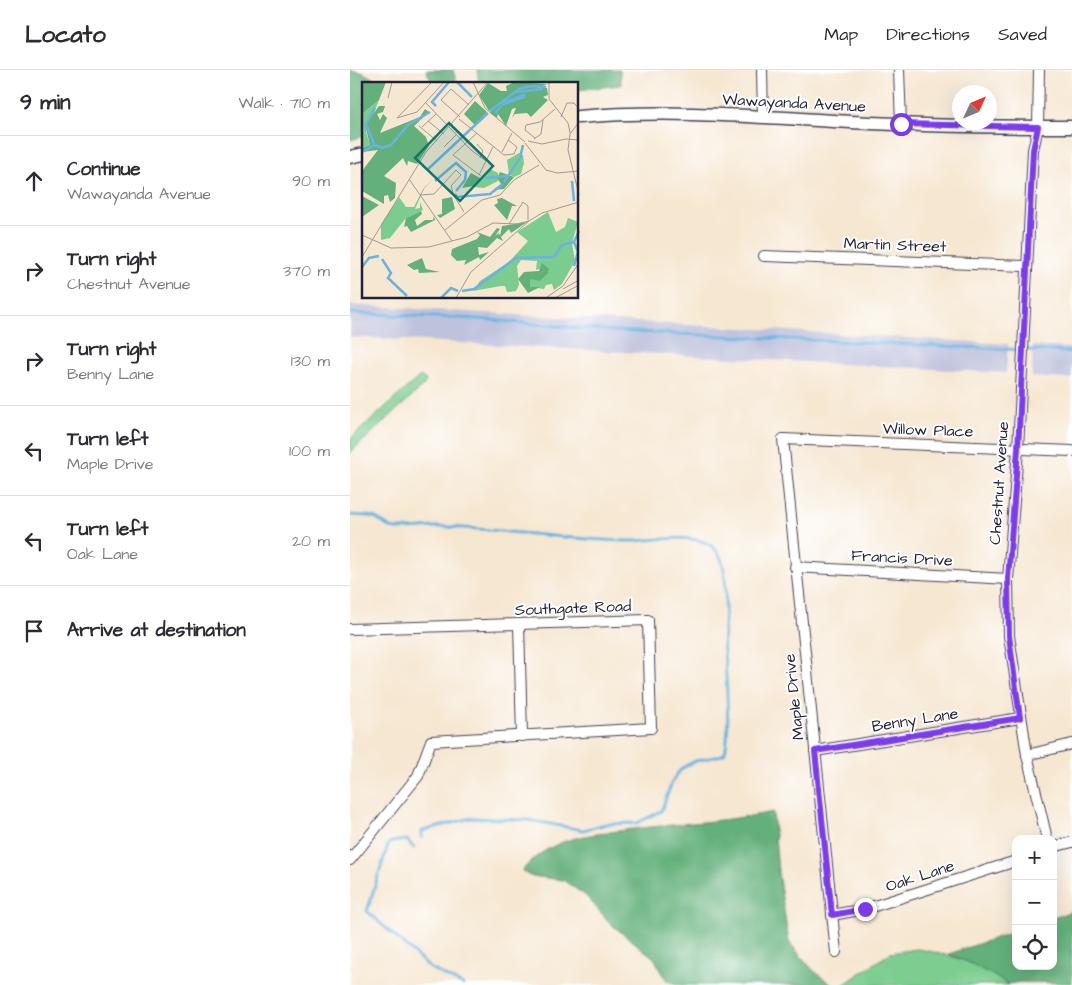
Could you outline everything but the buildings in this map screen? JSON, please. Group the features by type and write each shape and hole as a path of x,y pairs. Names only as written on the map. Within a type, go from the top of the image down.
{"street":[{"path":"762,70 763,117"},
{"path":"898,70 901,124"},
{"name":"Chestnut Avenue","path":"1039,70 1038,127 1033,150 1018,449 1008,579 1009,636 1020,718 1046,835"},
{"name":"Wawayanda Avenue","path":"579,118 613,114 694,114 901,124 1072,127"},
{"name":"Martin Street","path":"764,256 1026,266"},
{"name":"Willow Place","path":"782,439 1072,452"},
{"name":"Maple Drive","path":"782,439 836,952"},
{"name":"Francis Drive","path":"796,567 1008,579"},
{"name":"Southgate Road","path":"350,629 648,620 651,728 431,741 418,776 350,860"},
{"path":"519,624 522,736"},
{"name":"Benny Lane","path":"815,751 1020,718"},
{"path":"1027,755 1072,744"},
{"path":"1057,846 1072,842"},
{"name":"Oak Lane","path":"832,915 865,909 1012,862"}],"shaded area":[{"path":"350,305 1008,344 1006,373 350,337"},
{"path":"1033,346 1072,348 1072,379 1032,377"}],"green space":[{"path":"350,70 364,73 379,82 362,82 362,137 350,140"},
{"path":"426,70 453,70 456,82 432,82"},
{"path":"477,70 620,70 621,85 579,90 579,82 479,82"},
{"path":"420,376 426,380 424,385 350,453 350,439"},
{"path":"773,812 778,872 789,942 813,970 832,985 681,985 667,981 654,958 611,924 586,896 563,880 530,876 522,871 545,851 574,838 630,829 732,819"},
{"path":"1072,911 1072,983 1019,982 1009,984 949,954 1012,932 1012,970 1057,970 1057,917"},
{"path":"917,949 965,961 988,971 1009,985 843,985 890,953"}],"waterway":[{"path":"350,313 478,319 615,331 1072,352"},
{"path":"350,515 373,517 393,529 449,527 560,537 637,541 685,538 707,543 715,549 721,558 724,570 726,598 724,642 728,721 726,747 724,754 696,761 681,770 672,781 661,811 637,823 606,824 583,830 528,820 471,818 422,831 422,838"},
{"path":"414,848 407,840 391,842 388,845 367,911 430,968 463,985"}],"route":[{"path":"865,909 832,915 815,751 1020,718 1009,636 1008,579 1018,449 1033,150 1038,127 901,124"}]}
